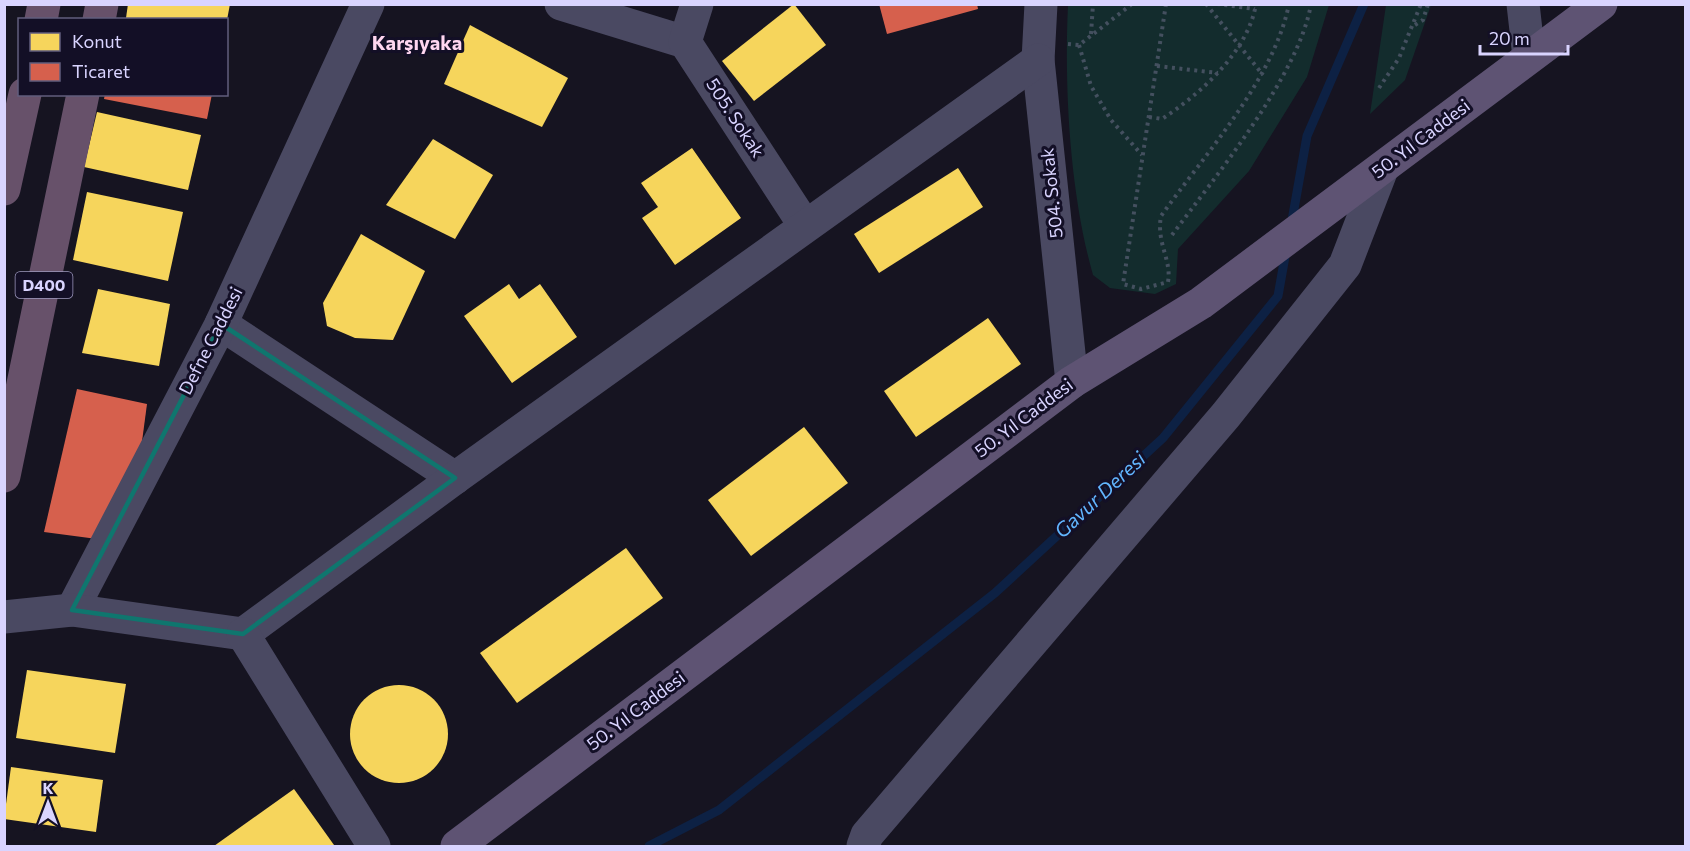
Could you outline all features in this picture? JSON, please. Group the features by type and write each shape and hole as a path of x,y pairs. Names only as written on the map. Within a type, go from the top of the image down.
{"highway":[{"path":"4,189 9,145 24,96"},
{"name":"D400","path":"4,476 84,96"}],"main road":[{"name":"50. Yıl Caddesi","path":"457,846 1072,382 1201,303 1601,4"}],"street":[{"name":"Defne Caddesi","path":"72,610 221,324 368,4"},
{"path":"561,4 685,42 697,4"},
{"name":"504. Sokak","path":"1041,4 1039,52 1072,382"},
{"path":"1523,4 1528,57"},
{"name":"505. Sokak","path":"685,42 805,226"},
{"path":"4,617 72,610 243,634 805,226 1039,52"},
{"path":"862,846 867,835 1226,415 1345,265 1382,169"},
{"path":"221,324 455,478"},
{"path":"243,634 374,846"}],"path":[{"path":"1091,35 1093,4"},
{"path":"1039,52 1079,45 1132,4"},
{"path":"1166,4 1123,284 1141,289 1168,282 1170,272 1158,231 1161,216 1263,75 1284,30 1289,4"},
{"path":"1206,4 1263,75"},
{"path":"1149,117 1162,119 1197,94 1218,73 1238,44 1255,7 1217,4"},
{"path":"1172,235 1234,149 1293,58 1311,4"},
{"path":"1379,88 1399,58 1421,4"},
{"path":"1414,25 1423,20 1428,4"},
{"path":"1079,45 1091,86 1111,120 1143,156"},
{"path":"1157,66 1218,73"}],"highlighted area":[{"path":"221,324 455,478 243,634 72,610"}],"green space":[{"path":"1068,5 1329,5 1307,77 1249,171 1178,249 1176,284 1155,294 1110,288 1093,275 1079,210 1070,141 1067,71"},
{"path":"1386,5 1431,5 1405,80 1370,114"}],"building: Konut":[{"path":"128,4 230,4 227,18 126,18"},
{"path":"794,4 826,45 754,101 722,61"},
{"path":"470,25 568,78 542,127 444,84"},
{"path":"97,112 201,135 188,190 84,167"},
{"path":"433,139 493,175 455,239 386,205"},
{"path":"692,148 741,218 675,265 642,218 658,207 641,183"},
{"path":"958,168 983,207 879,273 854,234"},
{"path":"87,192 183,212 168,281 73,260"},
{"path":"361,234 425,271 393,340 355,338 327,326 323,303"},
{"path":"509,284 519,299 540,284 577,337 512,383 464,316"},
{"path":"98,289 170,304 159,366 82,353"},
{"path":"988,318 1021,364 916,437 884,391"},
{"path":"804,427 848,483 751,556 708,500"},
{"path":"626,548 663,598 517,703 480,653"},
{"path":"27,670 126,684 115,753 16,738"},
{"path":"399,685 418,689 434,699 444,715 448,734 444,753 434,769 418,779 399,783 380,779 364,769 354,753 350,734 354,715 364,699 380,689"},
{"path":"11,767 103,780 96,832 4,819"},
{"path":"294,789 334,845 214,846"}],"building: Ticaret":[{"path":"879,4 977,4 978,9 887,34"},
{"path":"105,96 212,96 207,119 104,99"},
{"path":"77,389 147,404 141,449 97,539 44,532"}],"waterway":[{"name":"Gavur Deresi","path":"1291,226 1307,136 1364,4"},
{"name":"Gavur Deresi","path":"649,846 719,810 995,593 1163,438 1278,296 1286,251"}],"district":[{"name":"Karşıyaka","path":"417,43"}]}
